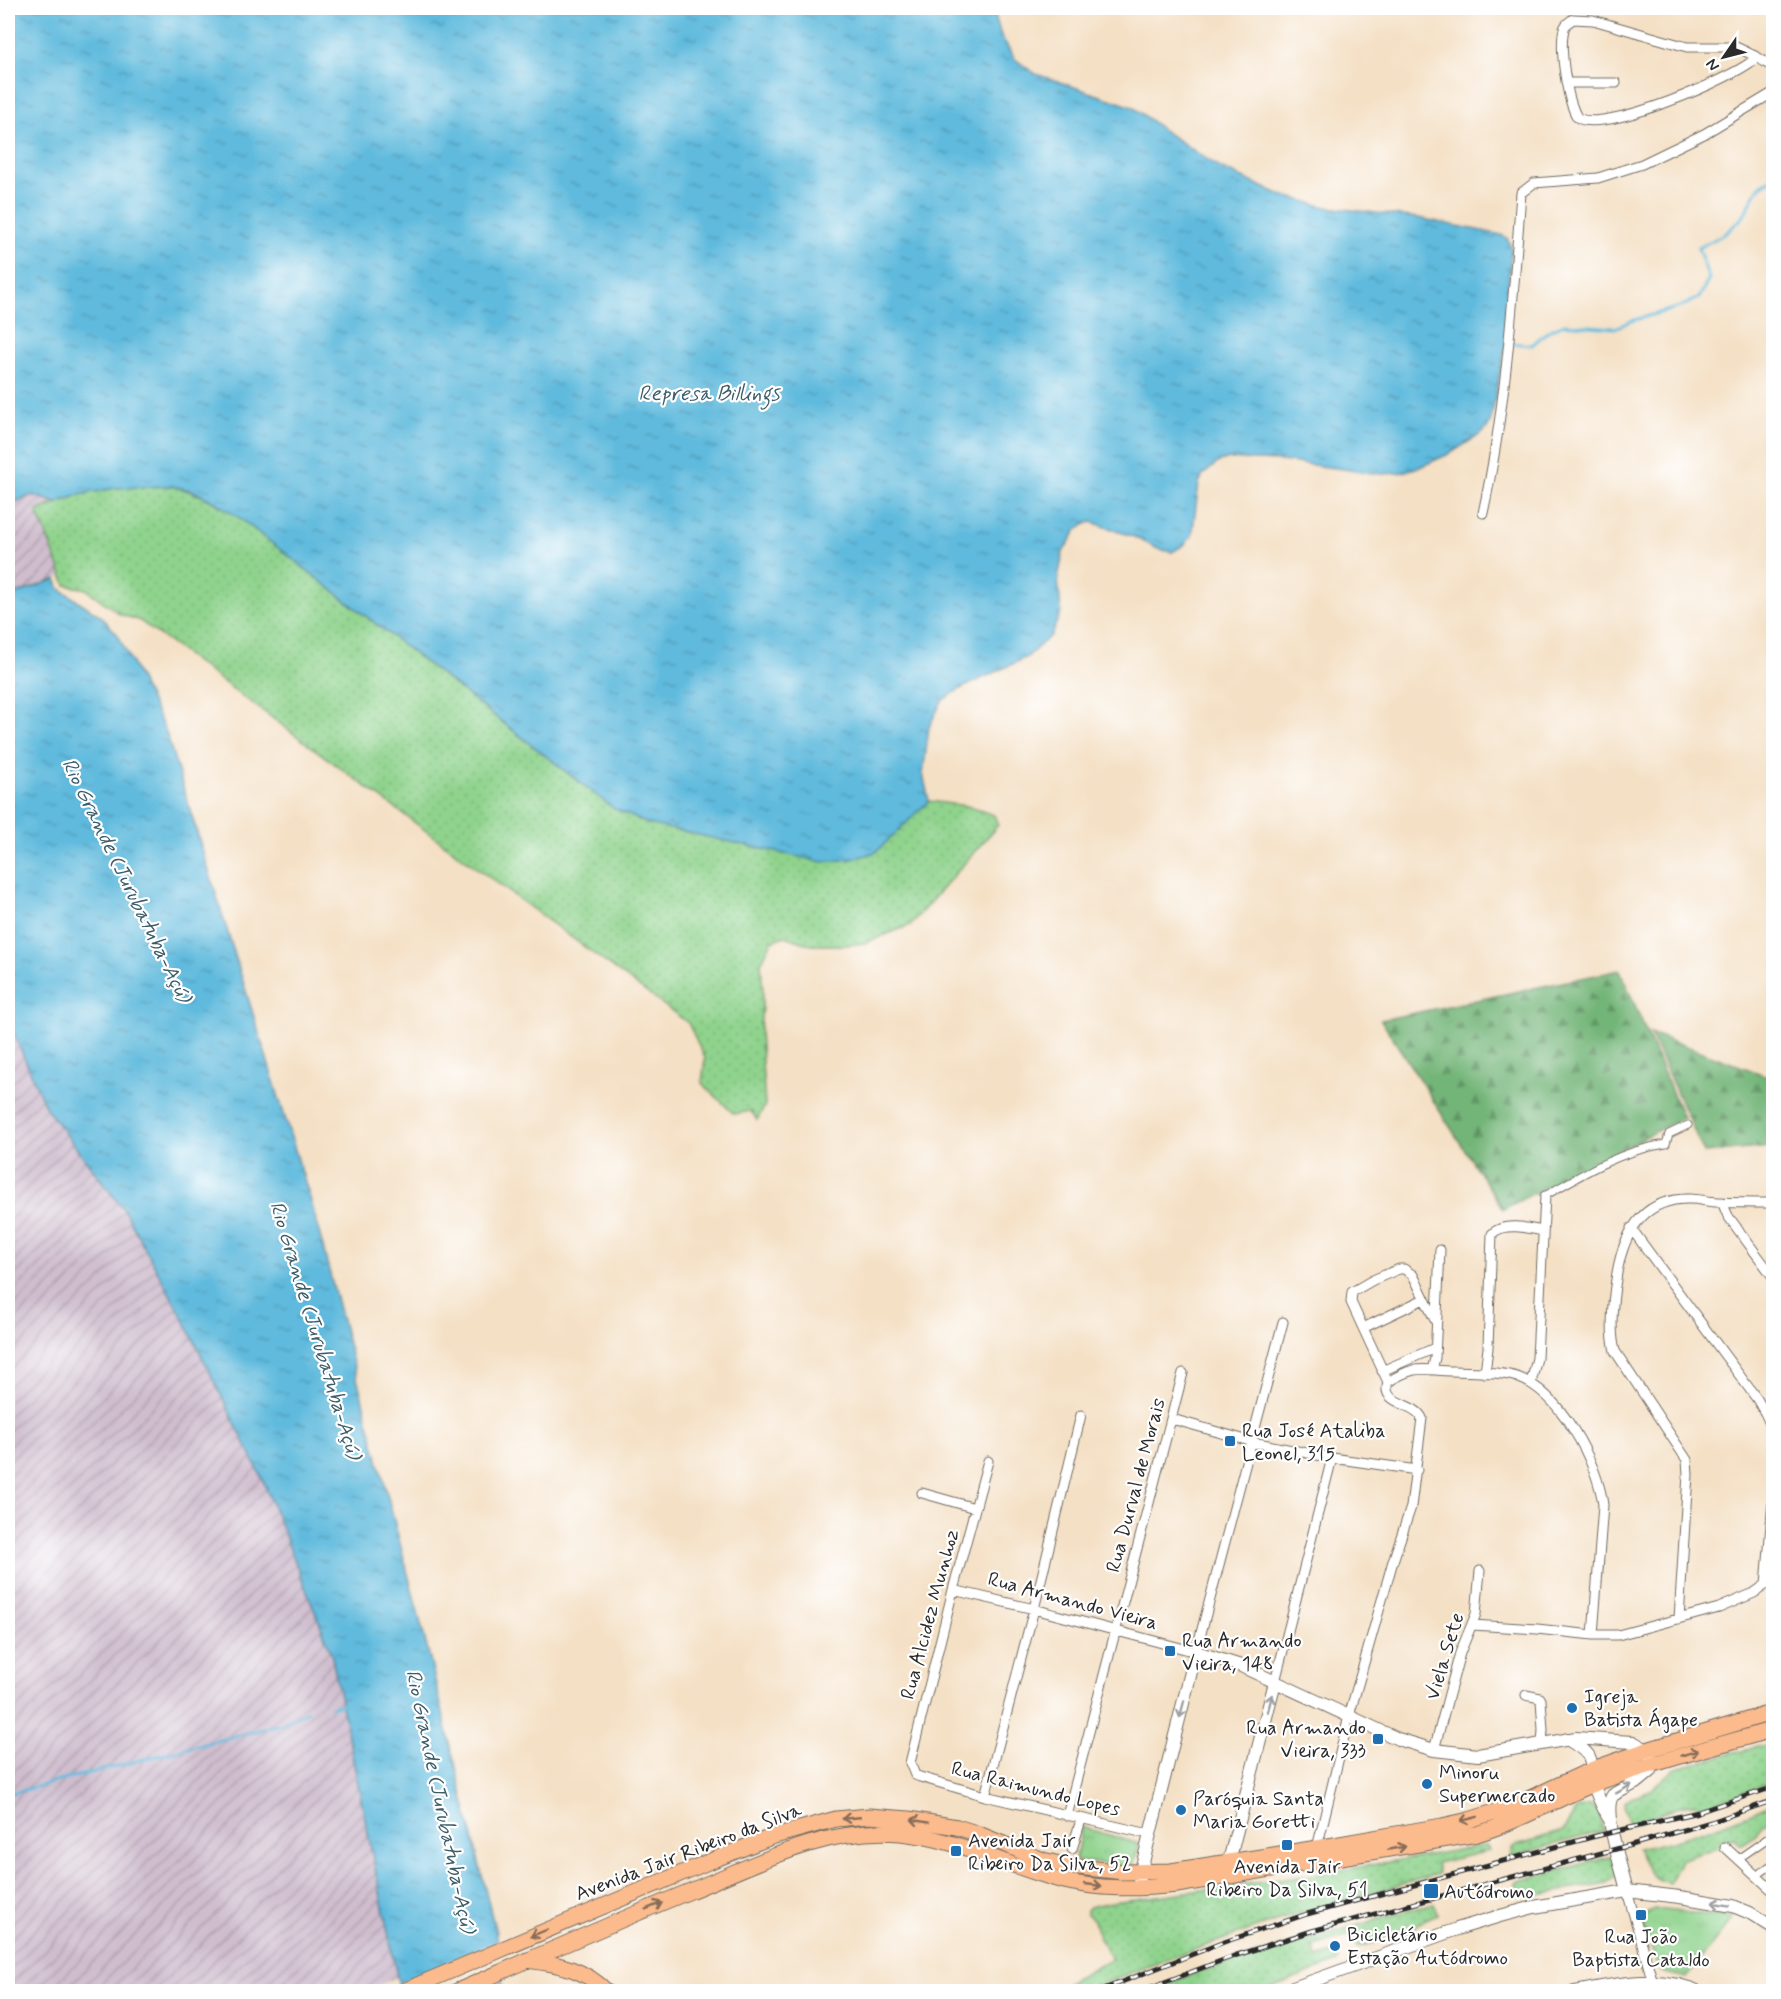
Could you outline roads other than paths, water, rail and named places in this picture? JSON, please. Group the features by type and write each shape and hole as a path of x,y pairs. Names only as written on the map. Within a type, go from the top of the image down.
{"main road":[{"path":"1649,1757 1773,1712"},
{"path":"1592,1770 1773,1729"},
{"name":"Avenida Jair Ribeiro da Silva","path":"401,1992 708,1862 800,1828 837,1819 869,1816 909,1819 957,1827 1043,1860 1068,1866 1106,1871 1171,1871 1442,1826 1513,1806 1592,1770"},
{"name":"Avenida Jair Ribeiro da Silva","path":"455,1992 600,1929 809,1844 840,1837 880,1832 928,1838 970,1849 1061,1880 1084,1885 1137,1888 1208,1881 1477,1834 1518,1820 1592,1770"},
{"path":"880,1832 894,1818"},
{"path":"1208,1881 1226,1870 1229,1861"},
{"path":"527,1960 577,1970 596,1980 607,1992"}],"street":[{"path":"1757,57 1741,69 1656,107 1635,114 1588,121 1577,117 1568,95 1563,47 1564,29 1571,20 1576,18 1593,20 1687,47 1736,47 1757,57 1773,68"},
{"path":"1567,83 1616,83"},
{"path":"1483,513 1497,446 1510,332 1521,193 1534,183 1598,178 1642,165 1704,134 1773,92"},
{"path":"1531,1383 1537,1358 1545,1196 1589,1170 1647,1146 1666,1144 1669,1134 1688,1125"},
{"path":"1679,1619 1687,1460 1662,1420 1618,1359 1612,1340 1617,1272 1622,1248 1631,1228 1641,1216 1666,1203 1690,1199 1773,1203"},
{"path":"1722,1202 1728,1216 1773,1278"},
{"path":"1485,1373 1492,1234 1499,1228 1513,1227 1543,1231"},
{"path":"1631,1228 1757,1399 1766,1413 1773,1432"},
{"path":"1432,1370 1440,1279 1440,1250"},
{"path":"1317,1848 1349,1716 1393,1561 1411,1507 1422,1418 1418,1412 1388,1395 1388,1382 1351,1302 1351,1295 1354,1290 1373,1280 1404,1269 1413,1275 1436,1322"},
{"path":"1363,1328 1424,1299"},
{"path":"1137,1888 1139,1872 1283,1322"},
{"path":"1382,1371 1435,1348"},
{"path":"1388,1382 1411,1369 1418,1368 1512,1376 1531,1383 1567,1420 1595,1468 1602,1488 1604,1505 1593,1635"},
{"name":"Rua Durval de Morais","path":"1066,1816 1183,1372"},
{"path":"985,1796 1034,1609 1081,1415"},
{"path":"1172,1419 1252,1442 1332,1458 1417,1470"},
{"path":"1229,1861 1332,1458"},
{"name":"Rua Alcidez Munhoz","path":"915,1775 910,1763 988,1461"},
{"path":"1472,1625 1618,1635 1729,1604 1754,1593 1770,1582 1773,1488"},
{"path":"922,1493 975,1508"},
{"name":"Viela Sete","path":"1434,1750 1460,1653 1472,1625 1479,1600 1480,1571"},
{"name":"Rua Armando Vieira","path":"953,1590 1034,1609 1241,1666 1398,1738 1434,1750 1478,1755 1567,1739 1633,1743 1649,1757"},
{"path":"1526,1695 1541,1700 1542,1743"},
{"path":"1567,1739 1582,1747 1592,1770 1610,1821 1652,1979"},
{"path":"1592,1770 1597,1748 1617,1741"},
{"path":"1610,1821 1610,1797 1651,1771 1649,1757"},
{"name":"Rua Raimundo Lopes","path":"915,1775 985,1796 1149,1834"},
{"path":"1072,1849 1081,1820"},
{"path":"1738,1859 1770,1836"},
{"path":"1725,1847 1773,1892"},
{"path":"1756,1876 1773,1863"},
{"path":"1282,1992 1457,1929 1500,1916 1534,1907 1627,1891 1733,1906 1750,1913 1773,1928"},
{"path":"1567,1992 1652,1979 1674,1981 1703,1992"}],"water":[{"name":"Represa Billings","path":"8,8 993,8 1001,36 1015,59 1036,74 1133,107 1164,131 1220,168 1281,195 1326,207 1419,218 1507,238 1511,248 1506,343 1490,424 1484,432 1451,453 1399,473 1381,474 1281,461 1228,459 1219,462 1203,475 1199,483 1192,536 1184,545 1172,552 1158,549 1137,538 1092,522 1084,524 1076,531 1063,552 1058,579 1061,612 1051,635 1027,657 960,689 942,701 929,727 923,774 929,801 876,852 853,859 822,862 648,824 613,808 241,519 191,490 171,486 115,488 79,495 57,503 32,495 8,505"},
{"name":"Rio Grande (Jurubatuba-Açú)","path":"8,574 16,594 56,579 60,589 101,616 118,635 166,732 312,1205 428,1651 501,1954 502,1991 400,1991 331,1652 262,1478 183,1318 124,1210 46,1108 8,1020"}],"waterway":[{"path":"1511,343 1532,345 1548,331 1564,324 1615,328 1680,307 1699,298 1709,279 1698,248 1726,233 1743,217 1759,187 1774,177"},
{"path":"331,1707 344,1704"},
{"path":"8,1794 282,1724 307,1711"}],"railway":[{"path":"1096,1992 1224,1942 1307,1914 1592,1837 1698,1812 1774,1787"},
{"path":"1138,1992 1234,1956 1312,1931 1631,1845 1711,1822 1774,1800"}],"place":[{"name":"Rua José Ataliba Leonel, 315","path":"1230,1441"},
{"name":"Rua Armando Vieira, 148","path":"1170,1651"},
{"name":"Igreja Batista Ágape","path":"1572,1708"},
{"name":"Rua Armando Vieira, 333","path":"1378,1739"},
{"name":"Minoru Supermercado","path":"1427,1784"},
{"name":"Paróquia Santa Maria Goretti","path":"1181,1810"},
{"name":"Avenida Jair Ribeiro Da Silva, 51","path":"1287,1845"},
{"name":"Avenida Jair Ribeiro Da Silva, 52","path":"956,1851"},
{"name":"Autódromo","path":"1431,1891"},
{"name":"Rua João Baptista Cataldo","path":"1641,1915"},
{"name":"Bicicletário Estação Autódromo","path":"1335,1946"}]}
